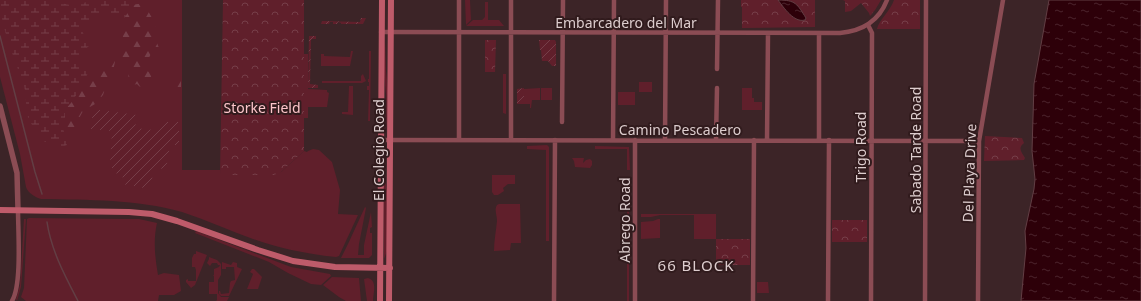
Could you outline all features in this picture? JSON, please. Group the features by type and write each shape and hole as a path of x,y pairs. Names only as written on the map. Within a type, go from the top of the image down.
{"main road":[{"name":"El Colegio Road","path":"380,301 382,0"},
{"name":"El Colegio Road","path":"390,301 391,0"},
{"path":"0,210 129,212 152,214 178,221 258,250 294,261 335,267 390,268"}],"street":[{"path":"459,0 459,140"},
{"path":"511,0 511,140"},
{"path":"562,122 563,0"},
{"path":"613,140 614,0"},
{"path":"665,140 666,0"},
{"path":"717,69 718,0"},
{"path":"868,25 882,10 887,0"},
{"name":"Sabado Tarde Road","path":"925,301 926,0"},
{"name":"Del Playa Drive","path":"978,301 978,141 1003,0"},
{"name":"Embarcadero del Mar","path":"381,32 819,34 850,32 868,25"},
{"name":"Trigo Road","path":"868,25 872,33 871,301"},
{"path":"767,140 768,33"},
{"path":"819,34 819,140"},
{"path":"716,140 717,88"},
{"path":"0,106 17,173 18,279 16,294 12,301"},
{"name":"Camino Pescadero","path":"381,140 978,141"},
{"path":"554,301 555,140"},
{"name":"Abrego Road","path":"635,301 636,140"},
{"path":"753,301 754,140"},
{"path":"828,301 829,140"}],"green space":[{"path":"0,0 182,0 182,170 220,170 220,175 281,172 304,151 307,152 313,149 319,150 332,162 340,190 338,214 358,215 339,256 336,257 294,251 273,246 191,215 165,208 130,202 41,199 28,191 0,77"},
{"path":"0,0 42,0 78,5 92,0 128,0 134,5 130,8 124,18 121,15 109,16 106,13 91,19 82,29 86,43 89,46 80,54 78,61 88,73 78,92 65,109 65,124 63,129 67,140 67,145 60,148 52,141 45,142 31,124 28,117 24,86 5,32"},
{"path":"141,0 147,0 147,3 141,8 144,12 141,14 139,20 141,21 145,19 149,12 153,18 155,26 156,34 154,41 157,43 159,48 150,55 147,63 145,64 146,69 153,73 151,76 152,79 156,81 151,87 147,88 142,88 137,84 133,85 128,75 128,64 122,62 116,57 113,71 103,95 95,104 83,111 77,122 77,137 74,138 66,125 65,109 71,103 88,73 115,55 117,50 124,48 134,50 124,39 122,29 124,17 127,12 134,5 139,4"},
{"name":"Storke Field","path":"223,0 304,0 304,151 281,172 274,175 220,175"},
{"path":"465,0 470,0 471,20 466,25"},
{"path":"741,0 815,0 815,27 742,28"},
{"path":"843,0 881,0 870,16 861,3 851,11 845,12 845,1"},
{"path":"894,0 920,0 920,29 877,29"},
{"path":"485,2 488,2 488,20 499,20 504,26 466,26 473,20 482,20 485,17"},
{"path":"361,18 366,18 363,24 341,24 338,22 337,24 333,24 333,22 330,22 329,24 321,24 322,21 360,22"},
{"path":"309,36 316,36 316,39 311,40 310,84 318,85 318,88 308,88"},
{"path":"485,40 496,40 495,72 485,72"},
{"path":"539,40 555,40 556,66 552,66 548,61 542,61"},
{"path":"385,41 388,89 386,132 386,99 383,61"},
{"path":"351,51 353,51 350,66 321,66 321,54 324,54 324,56 350,57"},
{"path":"369,51 371,51 370,121 368,121 369,90 367,90 367,86 369,86"},
{"path":"304,54 308,54 308,89 327,90 329,93 327,107 308,107 308,118 304,118"},
{"path":"176,71 181,71 181,91 179,92 176,91"},
{"path":"363,74 366,81 362,83 322,83 322,81 361,81 361,76"},
{"path":"503,74 506,74 506,114 503,113"},
{"path":"639,82 652,82 652,92 639,92"},
{"path":"349,86 353,86 353,115 342,114 342,112 348,112"},
{"path":"524,88 524,104 517,104 517,89"},
{"path":"540,88 540,100 532,100 531,108 530,104 524,104 524,89"},
{"path":"541,88 552,88 552,100 541,100"},
{"path":"742,88 752,88 752,98 754,98 754,102 762,102 762,110 742,110"},
{"path":"618,92 635,92 635,105 618,105"},
{"path":"93,109 137,115 135,128 154,130 163,122 179,122 179,145 170,145 166,169 154,168 150,189 122,184 123,175 115,173 110,165 112,131 91,129"},
{"path":"985,136 1022,138 1024,143 1020,149 1025,158 1024,160 984,161"},
{"path":"547,145 549,147 549,241 546,241 546,150 527,149 527,146"},
{"path":"595,146 629,147 630,170 627,170 627,149 595,149"},
{"path":"385,148 387,251 384,259 383,157"},
{"path":"572,158 584,158 583,163 590,159 592,161 592,165 590,168 575,167"},
{"path":"492,175 515,175 515,184 508,184 503,188 504,191 498,195 494,195 492,192"},
{"path":"520,204 521,243 511,243 510,250 494,251 497,221 496,209 497,205"},
{"path":"365,207 358,255 364,255 364,245 371,212 372,227 370,228 370,233 372,233 372,255 369,258 341,258 348,244"},
{"path":"627,209 629,212 629,246 623,245 624,231 627,231"},
{"path":"641,214 716,214 716,239 694,239 694,215 660,215 641,217"},
{"path":"24,219 26,219 21,287 17,301 16,299 20,285"},
{"path":"27,219 139,219 157,223 155,249 158,275 164,273 179,275 181,291 174,295 159,295 158,301 26,301 21,297 24,288"},
{"path":"660,219 660,238 641,239 641,222"},
{"path":"832,220 867,220 867,242 832,242"},
{"path":"196,231 291,267 330,274 331,276 321,285 311,284 269,262 195,233"},
{"path":"716,239 750,239 750,265 716,265"},
{"path":"196,251 207,255 195,285 191,288 186,280 196,281 196,270 195,267 192,267 192,258 194,254 196,254"},
{"path":"209,257 217,260 221,264 221,275 218,280 218,293 221,297 229,297 227,301 216,301 217,294 209,294 209,282 214,282 214,269 220,265 217,263 212,263 210,266 207,263"},
{"path":"627,258 629,258 629,301 627,301"},
{"path":"222,262 231,265 233,262 237,263 237,267 242,269 229,296 221,296 219,291 221,294 229,293 230,283 231,281 235,280 234,267 226,267 226,269 222,269"},
{"path":"254,269 262,277 258,289 247,289 253,274 250,272"},
{"path":"332,277 359,278 361,301 346,301 323,285"},
{"path":"368,278 374,284 373,301 367,301 364,279"},
{"path":"757,282 768,282 769,293 757,293"}],"water":[{"path":"778,0 789,1 795,4 806,18 805,20 793,17 786,11"},
{"path":"1049,0 1141,0 1141,301 1021,301 1026,248 1025,231 1035,179 1032,151 1034,84"}],"waterway":[{"path":"0,36 42,194"},
{"path":"47,222 55,253 78,301"}],"district":[{"name":"66 BLOCK","path":"696,265"}]}
